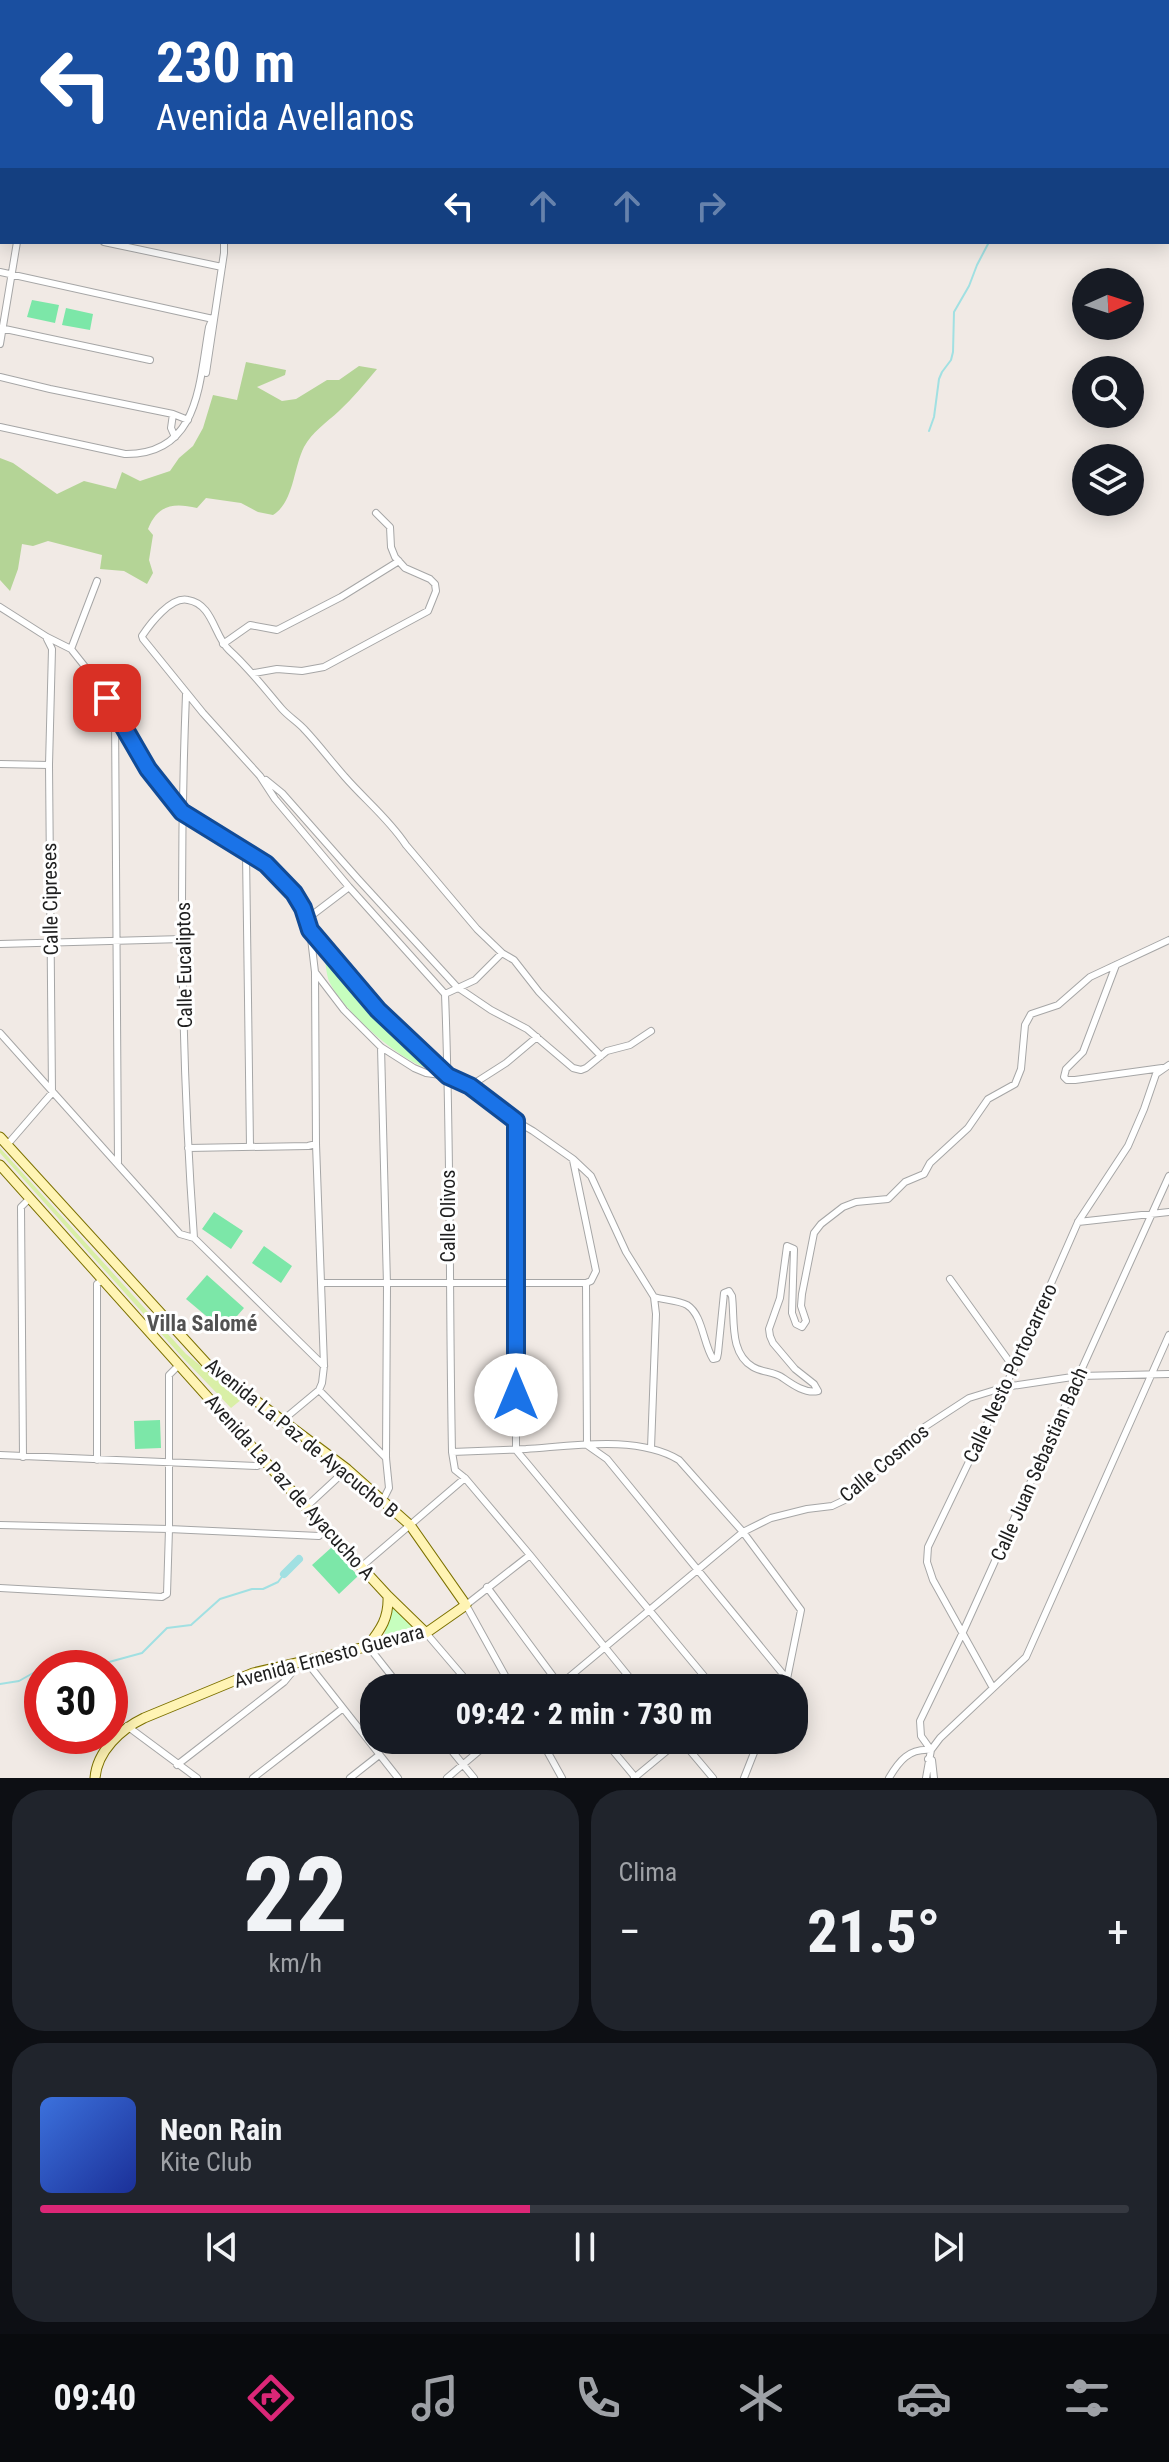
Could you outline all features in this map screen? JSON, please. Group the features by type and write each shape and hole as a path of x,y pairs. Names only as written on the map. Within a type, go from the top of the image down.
{"main road":[{"name":"Avenida La Paz de Ayacucho B","path":"4,1141 207,1364 347,1469 410,1525 466,1605"},
{"name":"Avenida La Paz de Ayacucho A","path":"0,1165 326,1529 426,1633"},
{"name":"Avenida La Paz de Ayacucho A","path":"368,1646 383,1627 388,1596"},
{"name":"Avenida Ernesto Guevara","path":"128,1726 253,1673 426,1633 466,1605"},
{"name":"Avenida Ernesto Guevara","path":"95,1778 104,1754"}],"street":[{"path":"0,344 17,244"},
{"path":"113,244 222,267"},
{"path":"0,427 125,454 154,451 167,446 189,418 200,384 224,244"},
{"path":"0,272 212,320"},
{"path":"1,328 150,360"},
{"path":"0,377 189,418"},
{"path":"173,414 171,428 175,437"},
{"path":"254,673 324,667 424,615 433,604 435,584 405,568 399,561 392,551 390,527 376,513"},
{"path":"223,644 250,625 277,630 341,597 399,561"},
{"path":"71,649 97,581"},
{"path":"502,953 475,980 445,994 349,887 142,636 172,604 185,599 196,603 210,615 223,644 254,673 286,713 304,728 344,776 396,830 477,929 514,960 539,992 601,1056"},
{"path":"0,607 71,649 98,683 148,769 182,812 278,874 294,893 307,919 315,972 316,1144 324,1366 319,1390 283,1420"},
{"name":"Calle Cipreses","path":"47,637 52,649 49,765 52,1093"},
{"name":"Calle Eucaliptos","path":"186,692 182,812 183,939 188,1148 194,1238"},
{"path":"115,713 118,1163"},
{"path":"0,764 49,765"},
{"path":"260,776 282,793 457,987 537,1037 577,1070 586,1068 607,1051 630,1045 651,1031"},
{"path":"246,853 250,1146"},
{"path":"307,919 349,887"},
{"path":"310,930 378,1010 448,1076"},
{"path":"0,944 183,939"},
{"path":"654,1297 684,1303 689,1307 696,1315 709,1354 715,1360 722,1333 724,1293 729,1291 736,1342 742,1357 758,1370 773,1372 796,1386 816,1393 816,1386 795,1369 770,1336 769,1329 780,1298 786,1249 790,1246 794,1249 792,1313 796,1324 802,1327 806,1321 801,1306 804,1282 814,1233 821,1224 843,1207 856,1202 888,1199 914,1177 924,1174 930,1163 968,1128 988,1099 1015,1084 1021,1069 1025,1025 1031,1014 1058,1005 1090,977 1169,940"},
{"path":"1116,965 1083,1052 1066,1069 1064,1077 1075,1080 1165,1066"},
{"path":"315,972 344,1010 381,1047 414,1068 448,1076 470,1086 573,1159 591,1176 626,1252 654,1297 651,1448"},
{"name":"Calle Olivos","path":"445,994 452,1452"},
{"path":"0,1033 180,1234 194,1238 324,1366"},
{"path":"470,1086 506,1063 537,1037"},
{"path":"381,1047 387,1285 386,1458 389,1488 383,1500"},
{"name":"Calle Nesto Portocarrero","path":"993,1688 933,1580 927,1562 928,1547 1014,1368 1078,1222 1128,1146 1153,1079 1165,1066"},
{"path":"4,1141 52,1093"},
{"path":"516,1121 516,1450 703,1674"},
{"path":"188,1148 316,1144"},
{"path":"321,1283 586,1283 595,1276 596,1265 573,1159"},
{"name":"Calle Juan Sebastian Bach","path":"931,1750 921,1736 920,1721 1169,1176"},
{"path":"23,1457 21,1207 30,1198"},
{"path":"1078,1222 1169,1212"},
{"path":"97,1460 97,1284 103,1279"},
{"path":"950,1279 1014,1368"},
{"path":"586,1283 587,1445"},
{"path":"926,1778 931,1750 940,1738 1026,1657 1169,1335"},
{"path":"0,1588 162,1597 167,1594 169,1375 179,1365"},
{"name":"Calle Cosmos","path":"574,1674 743,1532 771,1518 832,1506 851,1497 923,1428 969,1398 1005,1387 1079,1376 1169,1374"},
{"path":"319,1390 386,1458"},
{"path":"587,1445 607,1459 783,1674"},
{"path":"626,1674 530,1555 455,1470 452,1452 587,1445 651,1448 679,1460 743,1532 801,1610 788,1674"},
{"path":"0,1455 257,1466 267,1462"},
{"path":"306,1507 347,1469"},
{"path":"361,1567 465,1478"},
{"path":"0,1525 319,1536 326,1529"},
{"name":"Avenida Ernesto Guevara","path":"466,1605 530,1555"},
{"path":"487,1587 550,1674"},
{"name":"Avenida La Paz de Ayacucho B","path":"466,1605 504,1674"},
{"name":"Avenida La Paz de Ayacucho A","path":"426,1633 461,1674"},
{"path":"368,1646 390,1674"},
{"path":"306,1661 398,1778"},
{"path":"177,1765 284,1682 293,1671 292,1663"},
{"path":"253,1778 342,1709"},
{"path":"128,1727 197,1778"},
{"path":"889,1778 899,1761 912,1751 931,1750"},
{"path":"454,1754 474,1778"},
{"path":"447,1778 476,1754"},
{"path":"549,1754 562,1778"},
{"path":"615,1754 635,1778 663,1754"},
{"path":"692,1754 713,1778"},
{"path":"744,1778 753,1754"},
{"path":"350,1778 378,1756"},
{"path":"928,1759 932,1760 934,1778"}],"green space":[{"path":"32,300 59,305 55,323 27,317"},
{"path":"66,308 93,314 90,330 62,325"},
{"path":"246,362 286,370 285,375 257,387 282,401 296,399 327,380 339,380 359,366 377,369 307,442 289,494 273,515 258,512 241,503 206,498 197,508 174,506 162,510 148,529 153,535 149,560 153,573 147,584 124,571 100,569 102,555 48,541 33,546 22,544 10,591 0,580 0,458 13,463 57,494 84,481 116,489 122,472 140,481 170,471 193,446 203,428 213,395 237,400"},
{"path":"324,956 378,1017 435,1070 407,1059 360,1021 329,981"},
{"path":"0,1148 186,1354 242,1399 231,1408 0,1153"},
{"path":"214,1212 243,1231 231,1249 202,1229"},
{"path":"264,1246 292,1266 281,1283 252,1263"},
{"path":"207,1275 244,1308 224,1331 186,1299"},
{"path":"160,1420 161,1448 135,1449 134,1421"},
{"path":"332,1547 358,1576 339,1594 312,1565"},
{"path":"394,1607 412,1630 386,1637 391,1608"}],"waterway":[{"path":"929,431 939,379 953,352 954,312 988,244"},
{"path":"284,1574 299,1559"},
{"path":"128,1657 142,1653 167,1628 191,1625 220,1599 252,1589 263,1589 278,1582 284,1574"},
{"path":"0,1684 24,1678"}],"district":[{"name":"Villa Salomé","path":"202,1323"}],"route":[{"path":"107,698 148,769 182,812 278,874 303,908 310,930 378,1010 448,1076 470,1086 516,1121 516,1395"}]}
